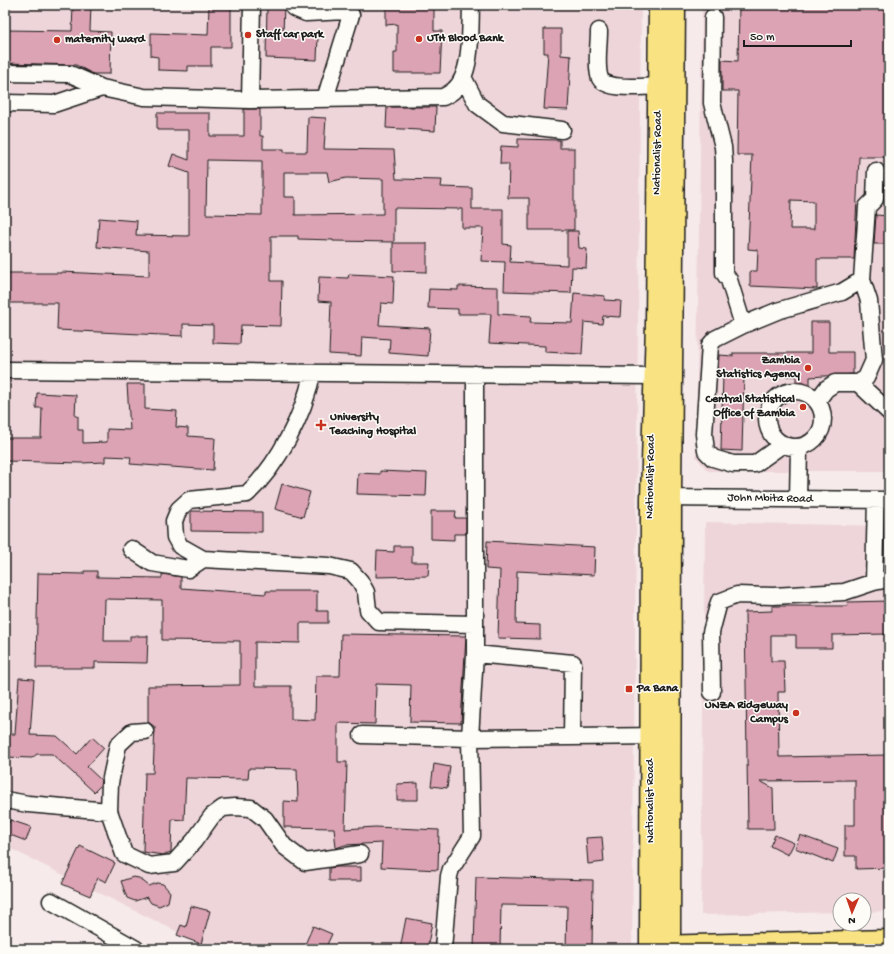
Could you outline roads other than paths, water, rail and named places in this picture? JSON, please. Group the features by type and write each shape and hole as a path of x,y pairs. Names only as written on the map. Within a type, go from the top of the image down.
{"main road":[{"name":"Nationalist Road","path":"659,5 656,323 653,376 651,498 670,948"},
{"name":"Nationalist Road","path":"650,947 671,498 675,5"},
{"path":"650,947 670,948 889,940"}],"street":[{"path":"250,100 252,5"},
{"path":"294,5 294,8 306,13 346,11 351,15 325,99"},
{"path":"5,73 70,74 102,88 144,97 250,100 443,97 455,90 463,77 468,59 471,5"},
{"path":"713,17 712,103 723,147 724,161 724,273 729,280 743,325"},
{"path":"599,31 598,76 603,82 610,86 659,86"},
{"path":"463,77 477,104 503,123 562,130"},
{"path":"5,103 54,104 102,88"},
{"path":"818,401 826,389 835,383 858,383 866,378 874,360 869,301 862,280 867,207 875,199 876,171"},
{"path":"783,444 755,464 733,464 713,458 706,451 704,434 710,345 715,338 743,325 777,311 842,292 862,280"},
{"path":"5,360 10,365 26,370"},
{"path":"5,370 653,376"},
{"path":"312,374 308,396 273,464 247,494 189,500 179,509 174,521 180,546 203,559 329,566 351,571 360,581 366,592 368,610 379,622 475,624"},
{"path":"443,949 449,876 451,869 472,836 470,738 475,654 475,374"},
{"path":"858,383 889,412"},
{"path":"790,392 800,392 809,395 818,401 822,412 823,424 819,436 810,444 799,448 783,444 774,438 770,430 768,420 769,410 781,395 790,392"},
{"path":"798,499 799,448"},
{"name":"John Mbita Road","path":"651,498 883,500"},
{"path":"712,692 711,632 719,602 737,596 772,596 844,592 881,581 883,500"},
{"path":"131,549 152,563 188,569 203,559"},
{"path":"475,654 573,663 572,736"},
{"path":"145,730 132,732 118,745 110,783 109,812 124,854 149,866 174,863 194,842 212,816 223,808 251,808 265,819 284,846 305,862 360,854"},
{"path":"362,736 470,738 660,736"},
{"path":"5,800 28,804 109,812"},
{"path":"51,901 136,949"}],"place":[{"name":"Staff car park","path":"248,35"},
{"name":"UTH Blood Bank","path":"419,39"},
{"name":"maternity ward","path":"57,40"},
{"name":"Zambia Statistics Agency","path":"808,368"},
{"name":"Central Statistical Office of Zambia","path":"803,407"},
{"name":"University Teaching Hospital","path":"321,425"},
{"name":"Pa Bana","path":"629,689"},
{"name":"UNZA Ridgeway Campus","path":"796,713"}]}
